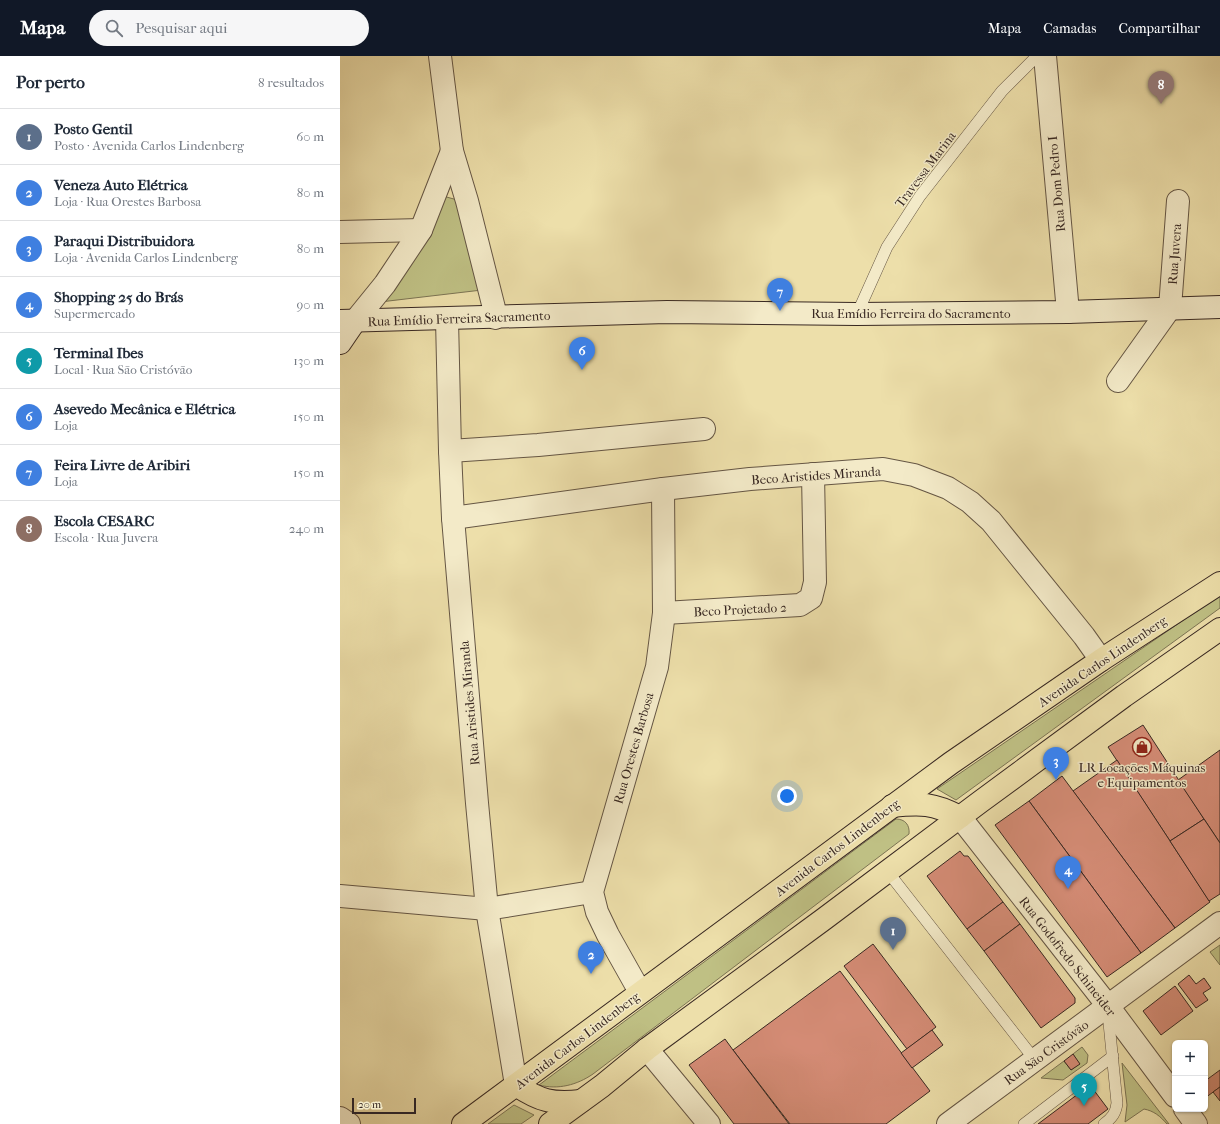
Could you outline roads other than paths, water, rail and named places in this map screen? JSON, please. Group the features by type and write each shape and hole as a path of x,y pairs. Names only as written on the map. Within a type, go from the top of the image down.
{"main road":[{"name":"Avenida Carlos Lindenberg","path":"463,1124 951,763 1101,660 1220,583"},
{"path":"550,1124 602,1086 648,1049 960,817 1124,696 1220,629"},
{"path":"891,806 916,803 932,805 945,809 960,817"},
{"path":"516,1085 531,1095 544,1100 560,1103 581,1101"}],"street":[{"path":"440,56 452,151 467,201 494,308 495,318"},
{"name":"Rua Dom Pedro I","path":"1045,56 1068,312"},
{"path":"340,343 348,321 385,284 421,230 435,198 452,151"},
{"path":"435,198 445,190 453,189 461,192 467,201"},
{"name":"Rua Juvera","path":"1170,308 1178,201"},
{"path":"340,232 421,230"},
{"name":"Rua Emídio Ferreira do Sacramento","path":"578,314 667,312 857,314 1068,312 1220,307"},
{"path":"1118,381 1170,308"},
{"name":"Rua Emídio Ferreira Sacramento","path":"348,321 495,318 578,314"},
{"name":"Rua Aristides Miranda","path":"447,319 453,518 487,909 516,1085"},
{"path":"450,451 704,429"},
{"name":"Beco Aristides Miranda","path":"453,518 663,489 750,479 882,469 914,475 948,488 970,502 991,521 1084,636 1101,660"},
{"name":"Beco Projetado 2","path":"664,613 800,606 811,598 815,582 813,474"},
{"name":"Rua Orestes Barbosa","path":"592,892 657,667 664,613 663,489"},
{"name":"Rua Godofredo Schineider","path":"960,817 1108,1006 1172,1092"},
{"path":"340,896 487,909 592,892 597,912 608,935 640,992"},
{"name":"Rua São Cristóvão","path":"948,1124 1220,923"},
{"path":"648,1049 709,1124"},
{"path":"1187,1112 1196,1124"},
{"path":"340,1118 349,1124"}],"lane":[{"name":"Travessa Marina","path":"857,314 887,247 920,196 1002,91 1037,56"},
{"path":"888,872 1035,1060"},
{"path":"1104,1124 1111,1118 1117,1108 1108,1006"},
{"path":"1024,1124 1113,1056"}],"place":[{"name":"Escola CESARC","path":"1161,104"},
{"name":"Feira Livre de Aribiri","path":"780,311"},
{"name":"Asevedo Mecânica e Elétrica","path":"582,370"},
{"name":"LR Locações Máquinas e Equipamentos","path":"1142,747"},
{"name":"Paraqui Distribuidora","path":"1056,780"},
{"name":"Shopping 25 do Brás","path":"1068,889"},
{"name":"Posto Gentil","path":"893,950"},
{"name":"Veneza Auto Elétrica","path":"591,974"},
{"name":"Terminal Ibes","path":"1084,1106"}]}
